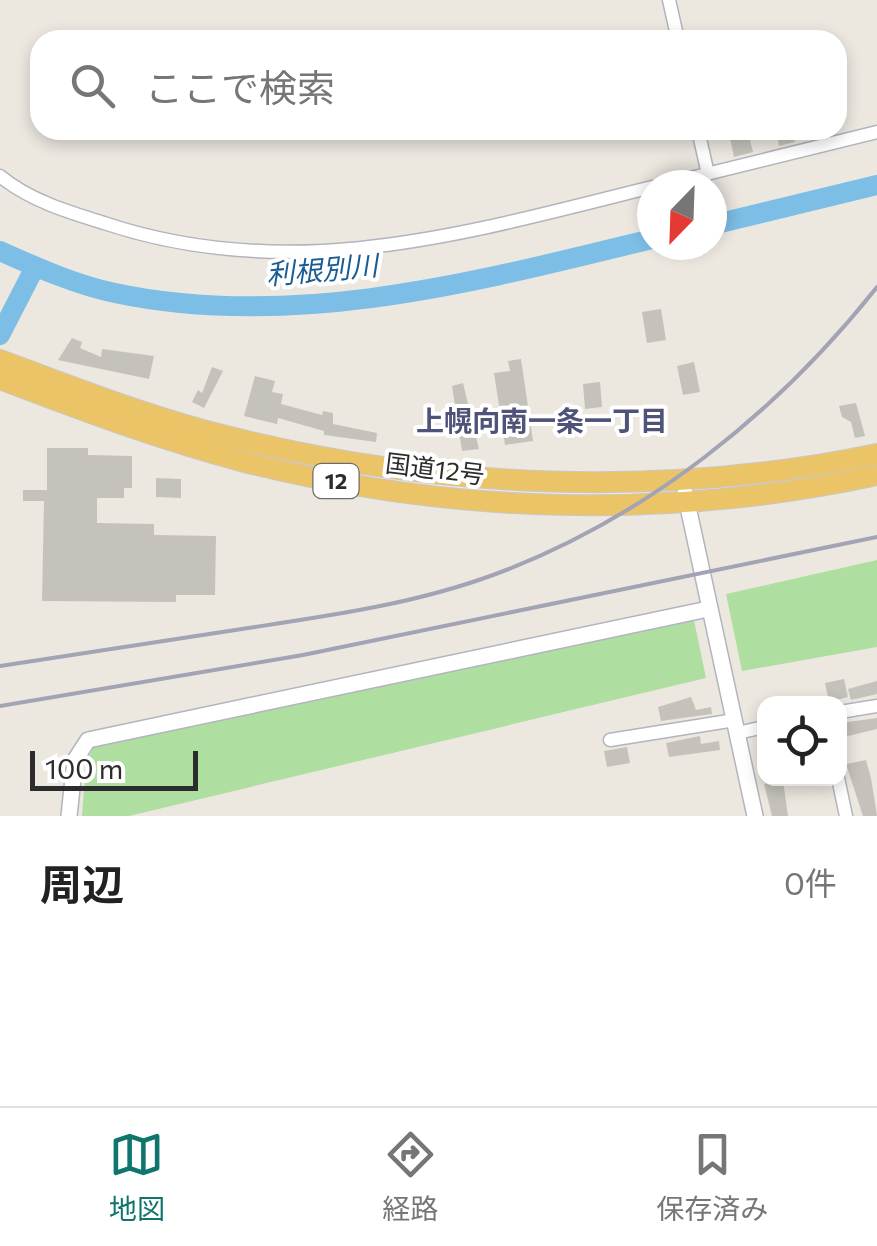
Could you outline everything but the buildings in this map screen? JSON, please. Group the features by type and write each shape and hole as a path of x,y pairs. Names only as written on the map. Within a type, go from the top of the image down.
{"highway":[{"name":"国道12号","path":"2,367 154,416 313,455 536,480 684,478 877,454"},
{"name":"国道12号","path":"2,367 172,441 346,483 520,504 686,504 877,475"}],"street":[{"path":"670,0 676,30"},
{"path":"847,139 877,132"},
{"path":"700,140 707,170"},
{"path":"724,170 845,140"},
{"path":"0,176 26,194 159,242 219,252 276,255 338,251 490,228 637,192"},
{"path":"684,478 708,609 755,816"},
{"path":"69,816 75,760 88,740 708,609"},
{"path":"847,711 877,706"},
{"path":"610,740 757,727"},
{"path":"840,786 846,816"}],"green space":[{"path":"877,560 877,647 742,671 726,594"},
{"path":"694,620 706,678 129,816 82,816 86,763 94,746"}],"waterway":[{"name":"利根別川","path":"727,221 877,185"},
{"name":"利根別川","path":"0,251 115,293 182,303 250,307 318,304 453,285 637,243"},
{"path":"0,335 35,267"}],"railway":[{"path":"0,666 376,607 464,585 549,552 655,492 752,419 838,333 877,287"},
{"path":"0,706 303,655 877,537"}],"district":[{"name":"上幌向南一条一丁目","path":"542,421"}]}
